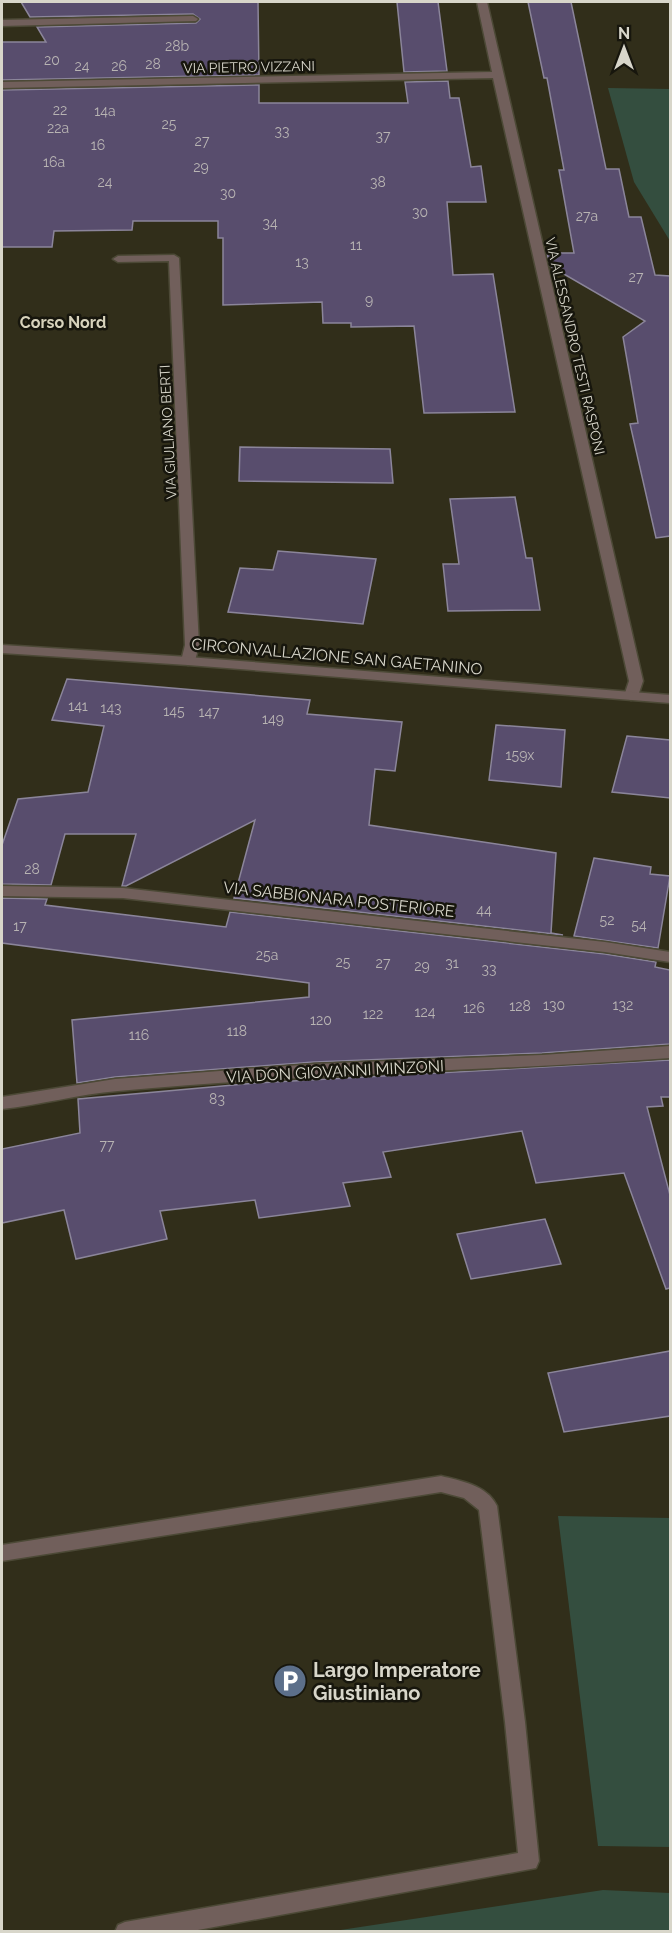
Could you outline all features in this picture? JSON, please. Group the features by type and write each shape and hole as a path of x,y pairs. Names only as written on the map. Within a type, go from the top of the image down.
{"street":[{"name":"VIA ALESSANDRO TESTI RASPONI","path":"482,2 636,681 631,696"},
{"path":"2,23 193,19"},
{"name":"VIA PIETRO VIZZANI","path":"2,85 497,75"},
{"name":"VIA GIULIANO BERTI","path":"118,259 174,258 192,645 188,661"},
{"name":"CIRCONVALLAZIONE SAN GAETANINO","path":"2,649 188,661 670,699"},
{"name":"VIA SABBIONARA POSTERIORE","path":"2,891 123,893 605,947 670,957"},
{"name":"VIA DON GIOVANNI MINZONI","path":"2,1103 115,1085 314,1070 542,1061 670,1052"},
{"path":"2,1553 441,1484 469,1491 488,1506 529,1862 125,1932"}],"green space":[{"path":"608,88 670,89 670,241 634,182"},
{"path":"558,1516 670,1518 670,1847 598,1846"},
{"path":"603,1890 670,1893 670,1931 334,1931"}],"building":[{"path":"21,2 258,2 259,75 2,80 2,42 46,42 37,27 196,23 200,19 193,14 30,17"},
{"path":"397,2 438,2 447,71 404,72"},
{"path":"528,2 571,2 606,169 619,169 629,217 641,217 655,275 670,276 670,536 656,538 630,424 638,423 623,337 645,321 550,266 547,253 574,253 559,170 564,170 547,78 544,78"},
{"path":"448,81 450,98 459,98 471,167 481,166 486,202 447,202 453,275 493,274 515,412 424,413 414,326 351,327 351,323 323,323 322,302 223,305 223,238 218,238 218,221 133,221 132,230 54,231 52,247 2,247 2,90 259,85 259,103 408,103 405,82"},
{"path":"240,447 390,449 393,483 239,481"},
{"path":"515,497 526,558 532,558 540,610 448,611 443,564 459,564 450,499"},
{"path":"278,551 376,559 363,624 228,612 240,568 273,570"},
{"path":"67,679 310,700 307,714 402,722 395,771 375,769 369,825 556,853 551,933 563,935 234,898 255,820 126,886 122,886 136,834 65,834 51,885 2,884 2,845 18,799 88,792 104,726 52,720"},
{"path":"496,725 565,730 561,787 489,780"},
{"path":"627,736 670,740 670,798 612,792"},
{"path":"594,858 651,867 650,874 670,876 658,948 574,936"},
{"path":"2,898 47,899 45,905 226,927 230,912 605,954 656,962 655,967 670,970 670,1044 542,1053 314,1062 115,1077 77,1083 72,1020 309,997 309,983 2,943"},
{"path":"670,1060 670,1097 661,1097 663,1106 647,1107 670,1195 670,1288 666,1289 624,1173 536,1183 522,1131 383,1152 391,1177 343,1183 350,1206 259,1218 255,1200 160,1211 167,1239 76,1259 64,1210 2,1223 2,1149 80,1133 78,1099 256,1083"},
{"path":"545,1219 561,1264 471,1279 457,1234"},
{"path":"670,1351 670,1416 564,1432 548,1373"}],"place":[{"name":"Largo Imperatore Giustiniano","path":"290,1681"}],"district":[{"name":"Corso Nord","path":"63,322"}]}
